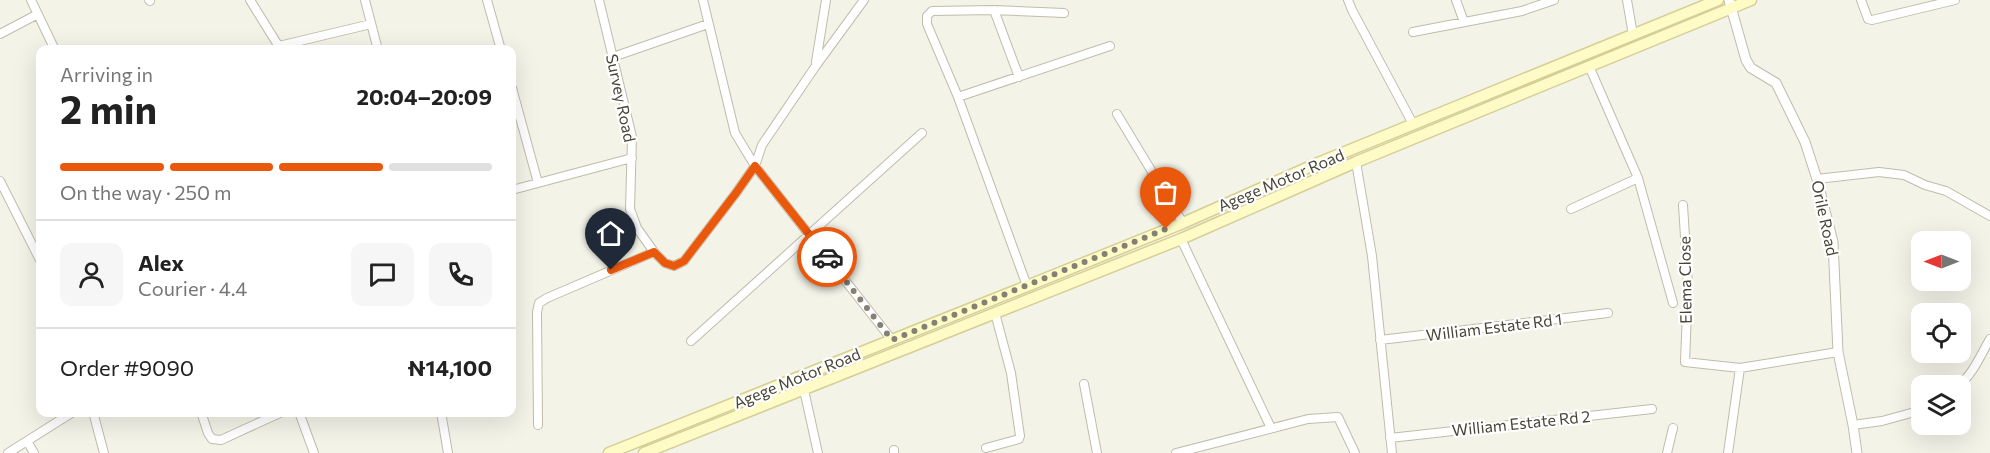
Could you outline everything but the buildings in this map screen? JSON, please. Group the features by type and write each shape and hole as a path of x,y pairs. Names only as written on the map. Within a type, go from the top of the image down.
{"main road":[{"name":"Agege Motor Road","path":"609,453 1183,223 1318,163 1718,0"},
{"name":"Agege Motor Road","path":"644,453 1181,239 1356,162 1589,66 1731,4 1751,0"},
{"path":"1149,236 1154,249"},
{"path":"1074,266 1079,279"}],"street":[{"path":"31,0 53,45"},
{"path":"250,0 278,45"},
{"path":"365,0 377,45"},
{"path":"487,0 500,45"},
{"name":"Survey Road","path":"599,0 632,137 630,209 637,228 654,252 665,263 674,266 684,261 755,166"},
{"path":"703,0 735,133 755,166 892,340"},
{"path":"815,67 826,0"},
{"path":"755,166 762,145 864,0"},
{"path":"1348,0 1413,124"},
{"path":"1456,0 1464,22"},
{"path":"1413,32 1522,11 1554,0"},
{"path":"1627,0 1633,35"},
{"path":"1861,0 1868,19 1872,20 1955,0"},
{"name":"Orile Road","path":"1731,4 1746,60 1750,68 1776,83 1805,141 1817,179 1833,242 1838,352 1854,425 1857,453"},
{"path":"994,10 1019,77"},
{"path":"1028,286 958,97 927,24 927,16 932,11 994,10 1064,13"},
{"path":"0,34 38,14"},
{"path":"291,45 371,24"},
{"path":"612,57 708,24"},
{"path":"958,97 1110,46"},
{"path":"1589,66 1638,178 1673,303"},
{"path":"516,103 538,183"},
{"path":"1117,114 1183,223"},
{"path":"692,340 922,133"},
{"path":"516,189 632,158"},
{"path":"1356,162 1372,256 1392,453"},
{"path":"1817,179 1879,172 1904,175 1946,192 1990,216"},
{"path":"1571,209 1638,178"},
{"path":"0,181 36,252"},
{"name":"Elema Close","path":"1683,205 1688,285 1684,362 1740,368"},
{"path":"1181,239 1271,428"},
{"path":"538,425 537,312 539,303 654,252"},
{"path":"986,448 1018,439 1020,436 1011,372 995,313"},
{"name":"William Estate Rd 1","path":"1380,340 1608,313"},
{"path":"1967,375 1990,339"},
{"path":"1728,453 1740,368 1838,352"},
{"path":"799,377 818,453"},
{"path":"1084,384 1097,453"},
{"name":"William Estate Rd 2","path":"1390,438 1652,409"},
{"path":"1854,425 1882,421 1911,413"},
{"path":"8,453 65,417"},
{"path":"94,417 104,453"},
{"path":"203,417 208,433 213,439 221,440 271,417"},
{"path":"301,417 314,453"},
{"path":"442,417 448,453"},
{"path":"1176,453 1308,418 1338,417 1355,453"},
{"path":"1667,453 1673,428"},
{"path":"27,441 34,453"}],"way so far":[{"path":"827,257 892,340 1166,229"}],"route":[{"path":"611,270 654,252 665,263 674,266 684,261 755,166 827,257"}]}
